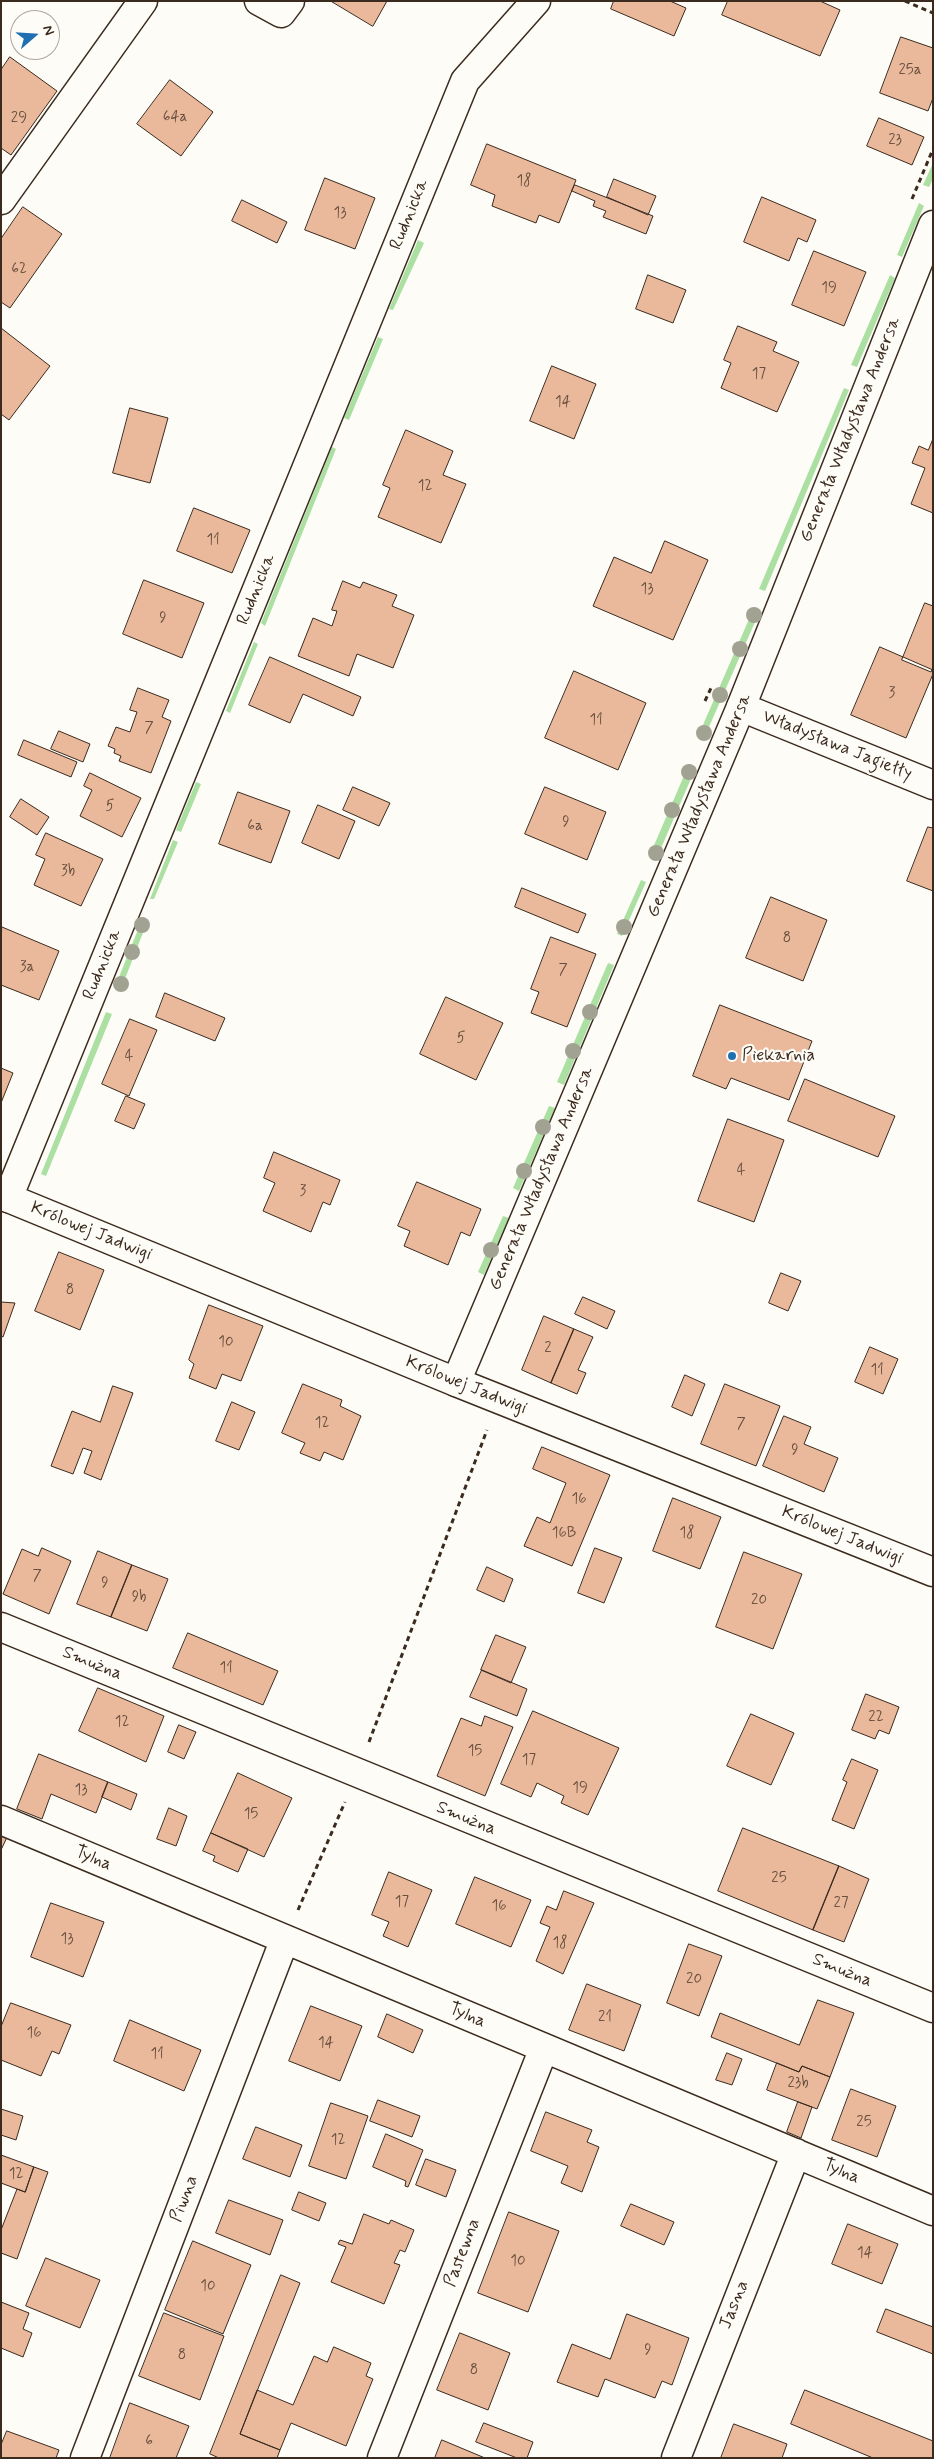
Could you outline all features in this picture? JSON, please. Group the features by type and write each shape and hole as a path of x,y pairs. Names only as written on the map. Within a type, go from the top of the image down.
{"street":[{"path":"1,200 143,1"},
{"path":"259,1 281,13 290,1"},
{"name":"Rudnicka","path":"5,1196 465,81 536,1"},
{"name":"Generała Władysława Andersa","path":"456,1382 741,707 933,225"},
{"name":"Władysława Jagiełły","path":"741,707 933,785"},
{"name":"Królowej Jadwigi","path":"5,1196 456,1382 933,1572"},
{"name":"Smużna","path":"1,1627 933,2008"},
{"name":"Tylna","path":"1,1820 284,1941 933,2211"},
{"name":"Piwna","path":"85,2458 284,1941"},
{"name":"Pastewna","path":"382,2458 544,2048"},
{"name":"Jasna","path":"676,2458 796,2153"}],"path":[{"path":"904,1 933,12"},
{"path":"284,1941 357,1774 489,1427"}],"green space":[{"path":"933,163 933,179 929,187 923,185"},
{"path":"919,203 924,206 902,257 897,255"},
{"path":"418,240 424,243 393,310 389,309"},
{"path":"890,275 895,278 857,367 851,365"},
{"path":"378,337 383,339 349,420 344,418"},
{"path":"844,388 849,390 765,591 759,589"},
{"path":"332,447 336,449 265,626 261,623"},
{"path":"753,610 759,613 705,736 699,734"},
{"path":"254,642 258,644 230,713 226,711"},
{"path":"689,764 696,767 656,860 649,857"},
{"path":"196,782 201,784 181,832 176,830"},
{"path":"173,840 178,842 154,899 150,899"},
{"path":"641,880 646,882 622,936 617,934"},
{"path":"143,917 148,920 121,989 115,987"},
{"path":"608,963 614,965 564,1085 557,1082"},
{"path":"106,1012 112,1014 46,1176 41,1174"},
{"path":"549,1106 555,1108 519,1191 513,1188"},
{"path":"503,1216 509,1218 484,1275 478,1272"},
{"path":"506,2184 462,2296 459,2295 499,2194"}],"building":[{"path":"331,1 387,1 373,26"},
{"path":"614,1 670,1 686,8 674,36 611,9"},
{"path":"728,1 820,1 840,10 820,56 722,15"},
{"path":"901,37 933,48 933,98 928,111 880,93"},
{"path":"10,57 10,60 14,60 57,91 11,155 1,148 1,70"},
{"path":"170,80 213,112 181,156 137,124"},
{"path":"879,118 924,137 912,165 867,146"},
{"path":"487,144 576,180 559,223 539,215 536,223 492,206 495,195 471,185"},
{"path":"325,178 375,198 355,249 305,230"},
{"path":"614,179 656,196 648,215 607,197"},
{"path":"575,185 653,216 646,234 603,217 606,211 593,206 595,201 572,191"},
{"path":"762,197 816,220 807,242 798,238 789,261 744,242"},
{"path":"242,200 287,222 277,243 232,221"},
{"path":"23,207 62,234 10,308 1,302 1,239"},
{"path":"814,251 866,272 844,326 792,305"},
{"path":"648,275 686,290 673,323 636,309"},
{"path":"738,326 777,342 773,351 799,362 777,412 721,388 731,363 724,360"},
{"path":"1,328 50,366 9,420 1,414"},
{"path":"552,366 596,384 574,439 530,421"},
{"path":"130,408 168,418 150,483 113,473"},
{"path":"406,430 453,451 443,475 466,484 441,543 378,517 390,488 383,485"},
{"path":"933,439 933,513 911,504 925,468 912,463 919,446 928,450"},
{"path":"194,508 250,530 232,573 177,551"},
{"path":"665,541 708,560 673,640 593,606 614,557 651,573"},
{"path":"144,580 204,603 182,658 123,634"},
{"path":"343,581 360,588 363,582 397,595 392,606 414,615 393,668 357,654 349,676 298,656 313,618 332,626 337,611 332,610"},
{"path":"925,603 933,606 933,667 931,672 902,660"},
{"path":"880,647 933,670 906,738 851,715"},
{"path":"270,657 361,697 353,716 303,694 290,723 249,705"},
{"path":"574,671 646,703 618,770 545,738"},
{"path":"138,688 169,700 162,717 171,721 151,773 119,761 121,756 114,753 115,749 108,746 116,727 130,732 137,712 130,710"},
{"path":"59,731 90,744 83,762 51,749"},
{"path":"24,740 77,762 71,777 18,755"},
{"path":"90,773 141,798 122,837 80,816 92,790 84,786"},
{"path":"353,787 390,803 379,826 343,810"},
{"path":"545,787 606,812 587,860 525,834"},
{"path":"238,792 290,811 271,863 219,844"},
{"path":"21,799 49,817 37,835 10,817"},
{"path":"318,805 355,821 339,859 302,843"},
{"path":"928,827 933,828 933,891 907,881"},
{"path":"46,833 103,859 81,906 34,885 45,859 36,855"},
{"path":"522,888 586,914 578,933 515,907"},
{"path":"771,897 827,920 803,981 746,958"},
{"path":"2,927 59,951 39,1000 1,985"},
{"path":"551,937 596,954 567,1027 531,1013 539,992 531,989"},
{"path":"165,993 225,1018 215,1041 156,1017"},
{"path":"446,997 503,1023 476,1080 420,1054"},
{"path":"720,1005 812,1041 789,1100 731,1078 726,1089 693,1076"},
{"path":"130,1019 157,1030 129,1096 102,1084"},
{"path":"1,1068 13,1073 1,1103"},
{"path":"805,1079 895,1116 878,1157 788,1121"},
{"path":"126,1096 145,1104 134,1129 115,1121"},
{"path":"728,1119 784,1140 754,1222 698,1201"},
{"path":"274,1152 340,1180 330,1205 323,1202 311,1232 263,1211 275,1183 264,1178"},
{"path":"417,1182 481,1209 470,1236 461,1232 448,1265 404,1246 410,1231 398,1226"},
{"path":"59,1252 104,1270 80,1330 35,1311"},
{"path":"781,1273 801,1281 788,1311 769,1303"},
{"path":"583,1297 615,1311 607,1329 575,1314"},
{"path":"1,1302 15,1303 3,1337 1,1336"},
{"path":"209,1305 263,1326 241,1381 222,1374 216,1389 189,1378 194,1364 189,1360"},
{"path":"544,1316 574,1329 551,1383 522,1370"},
{"path":"574,1329 593,1337 578,1370 586,1373 577,1394 551,1383"},
{"path":"870,1347 898,1359 883,1394 855,1382"},
{"path":"685,1375 705,1384 692,1416 672,1407"},
{"path":"303,1384 342,1400 340,1406 361,1416 343,1460 324,1452 320,1461 300,1453 305,1443 282,1433"},
{"path":"725,1384 780,1406 756,1466 701,1444"},
{"path":"113,1386 133,1393 101,1480 84,1473 92,1451 83,1448 73,1474 51,1466 72,1411 100,1422"},
{"path":"232,1402 255,1412 239,1450 216,1441"},
{"path":"784,1416 811,1427 804,1444 838,1458 824,1492 763,1466"},
{"path":"542,1447 610,1475 572,1566 524,1546 537,1517 550,1523 566,1483 533,1469"},
{"path":"673,1498 721,1517 700,1569 653,1551"},
{"path":"42,1548 71,1561 49,1614 3,1594 22,1549 38,1556"},
{"path":"595,1548 622,1558 604,1603 578,1593"},
{"path":"98,1551 132,1565 111,1617 77,1604"},
{"path":"744,1552 802,1574 773,1649 716,1627"},
{"path":"132,1565 168,1579 147,1631 111,1617"},
{"path":"487,1567 513,1579 504,1602 477,1590"},
{"path":"188,1633 278,1671 263,1705 173,1668"},
{"path":"496,1635 526,1647 511,1683 481,1670"},
{"path":"482,1670 527,1689 517,1716 470,1697"},
{"path":"98,1688 164,1716 146,1762 79,1731"},
{"path":"866,1694 899,1707 889,1734 879,1730 875,1739 852,1730"},
{"path":"533,1711 619,1748 588,1815 561,1803 564,1796 537,1783 531,1797 501,1784"},
{"path":"751,1714 794,1733 771,1785 727,1766"},
{"path":"485,1716 513,1727 485,1796 437,1776 461,1718 481,1726"},
{"path":"179,1725 196,1732 184,1759 168,1752"},
{"path":"39,1754 108,1782 96,1813 51,1794 42,1819 17,1809"},
{"path":"852,1759 878,1770 854,1829 832,1820 847,1782 843,1780"},
{"path":"238,1773 292,1798 264,1857 211,1833"},
{"path":"108,1782 137,1794 131,1810 102,1797"},
{"path":"169,1808 187,1816 176,1846 157,1839"},
{"path":"743,1828 839,1866 813,1930 718,1891"},
{"path":"1,1829 9,1833 1,1850"},
{"path":"211,1833 248,1849 238,1872 213,1861 215,1856 203,1851"},
{"path":"839,1866 869,1879 844,1942 813,1930"},
{"path":"389,1872 432,1890 408,1947 383,1936 389,1922 372,1915"},
{"path":"475,1877 531,1900 511,1947 456,1924"},
{"path":"564,1891 594,1903 563,1974 536,1961 550,1927 540,1923 547,1906 556,1910"},
{"path":"51,1903 104,1922 83,1977 31,1957"},
{"path":"689,1944 722,1956 699,2016 667,2003"},
{"path":"587,1984 641,2005 624,2051 569,2030"},
{"path":"818,2000 854,2013 830,2077 802,2066 799,2072 711,2037 720,2013 799,2045"},
{"path":"11,2003 71,2025 59,2054 52,2051 41,2076 1,2060 1,2027"},
{"path":"311,2006 362,2026 340,2081 289,2061"},
{"path":"387,2014 423,2030 413,2053 378,2037"},
{"path":"130,2020 201,2050 184,2091 114,2061"},
{"path":"727,2053 742,2059 732,2085 716,2080"},
{"path":"777,2063 799,2072 802,2066 830,2077 817,2109 767,2090"},
{"path":"851,2089 896,2106 877,2157 832,2140"},
{"path":"378,2100 420,2116 412,2137 370,2121"},
{"path":"798,2102 812,2107 801,2138 787,2132"},
{"path":"331,2103 368,2116 346,2179 309,2166"},
{"path":"1,2109 23,2116 16,2140 1,2135"},
{"path":"546,2112 592,2130 587,2142 599,2147 582,2192 561,2183 568,2166 531,2151"},
{"path":"256,2127 302,2145 290,2177 243,2159"},
{"path":"386,2134 423,2150 408,2187 405,2186 406,2181 373,2167"},
{"path":"1,2155 34,2167 25,2192 1,2183"},
{"path":"426,2159 456,2170 446,2197 416,2185"},
{"path":"34,2167 48,2172 17,2259 1,2253 1,2230 17,2189 25,2192"},
{"path":"299,2192 326,2203 319,2221 292,2210"},
{"path":"229,2200 283,2220 270,2255 216,2233"},
{"path":"631,2204 674,2222 664,2245 621,2226"},
{"path":"509,2212 559,2231 528,2312 478,2293"},
{"path":"364,2214 389,2224 391,2220 414,2230 405,2252 400,2250 394,2263 400,2265 384,2304 331,2282 346,2247 338,2244 340,2240 352,2244"},
{"path":"848,2224 898,2244 882,2284 832,2264"},
{"path":"193,2241 251,2265 223,2334 165,2310"},
{"path":"46,2258 100,2280 80,2328 26,2306"},
{"path":"281,2275 300,2283 240,2434 280,2450 277,2458 219,2458 210,2454"},
{"path":"1,2302 29,2313 23,2329 32,2333 23,2357 1,2348"},
{"path":"886,2309 933,2327 933,2354 877,2332"},
{"path":"164,2313 224,2336 200,2400 139,2376"},
{"path":"627,2314 689,2338 672,2385 662,2381 655,2398 605,2379 598,2397 557,2382 572,2344 610,2359"},
{"path":"460,2333 510,2353 488,2410 437,2390"},
{"path":"334,2347 371,2363 366,2376 373,2379 346,2446 291,2423 280,2450 240,2434 257,2390 293,2405 314,2356 327,2362"},
{"path":"805,2390 933,2441 933,2458 873,2458 791,2424"},
{"path":"130,2403 189,2426 176,2458 110,2458"},
{"path":"484,2423 533,2442 527,2458 517,2458 476,2442"},
{"path":"734,2424 787,2444 782,2458 721,2458"},
{"path":"7,2431 59,2450 56,2458 1,2458 1,2445"},
{"path":"442,2440 485,2458 435,2458"}],"place":[{"name":"Piekarnia","path":"732,1056"}]}
